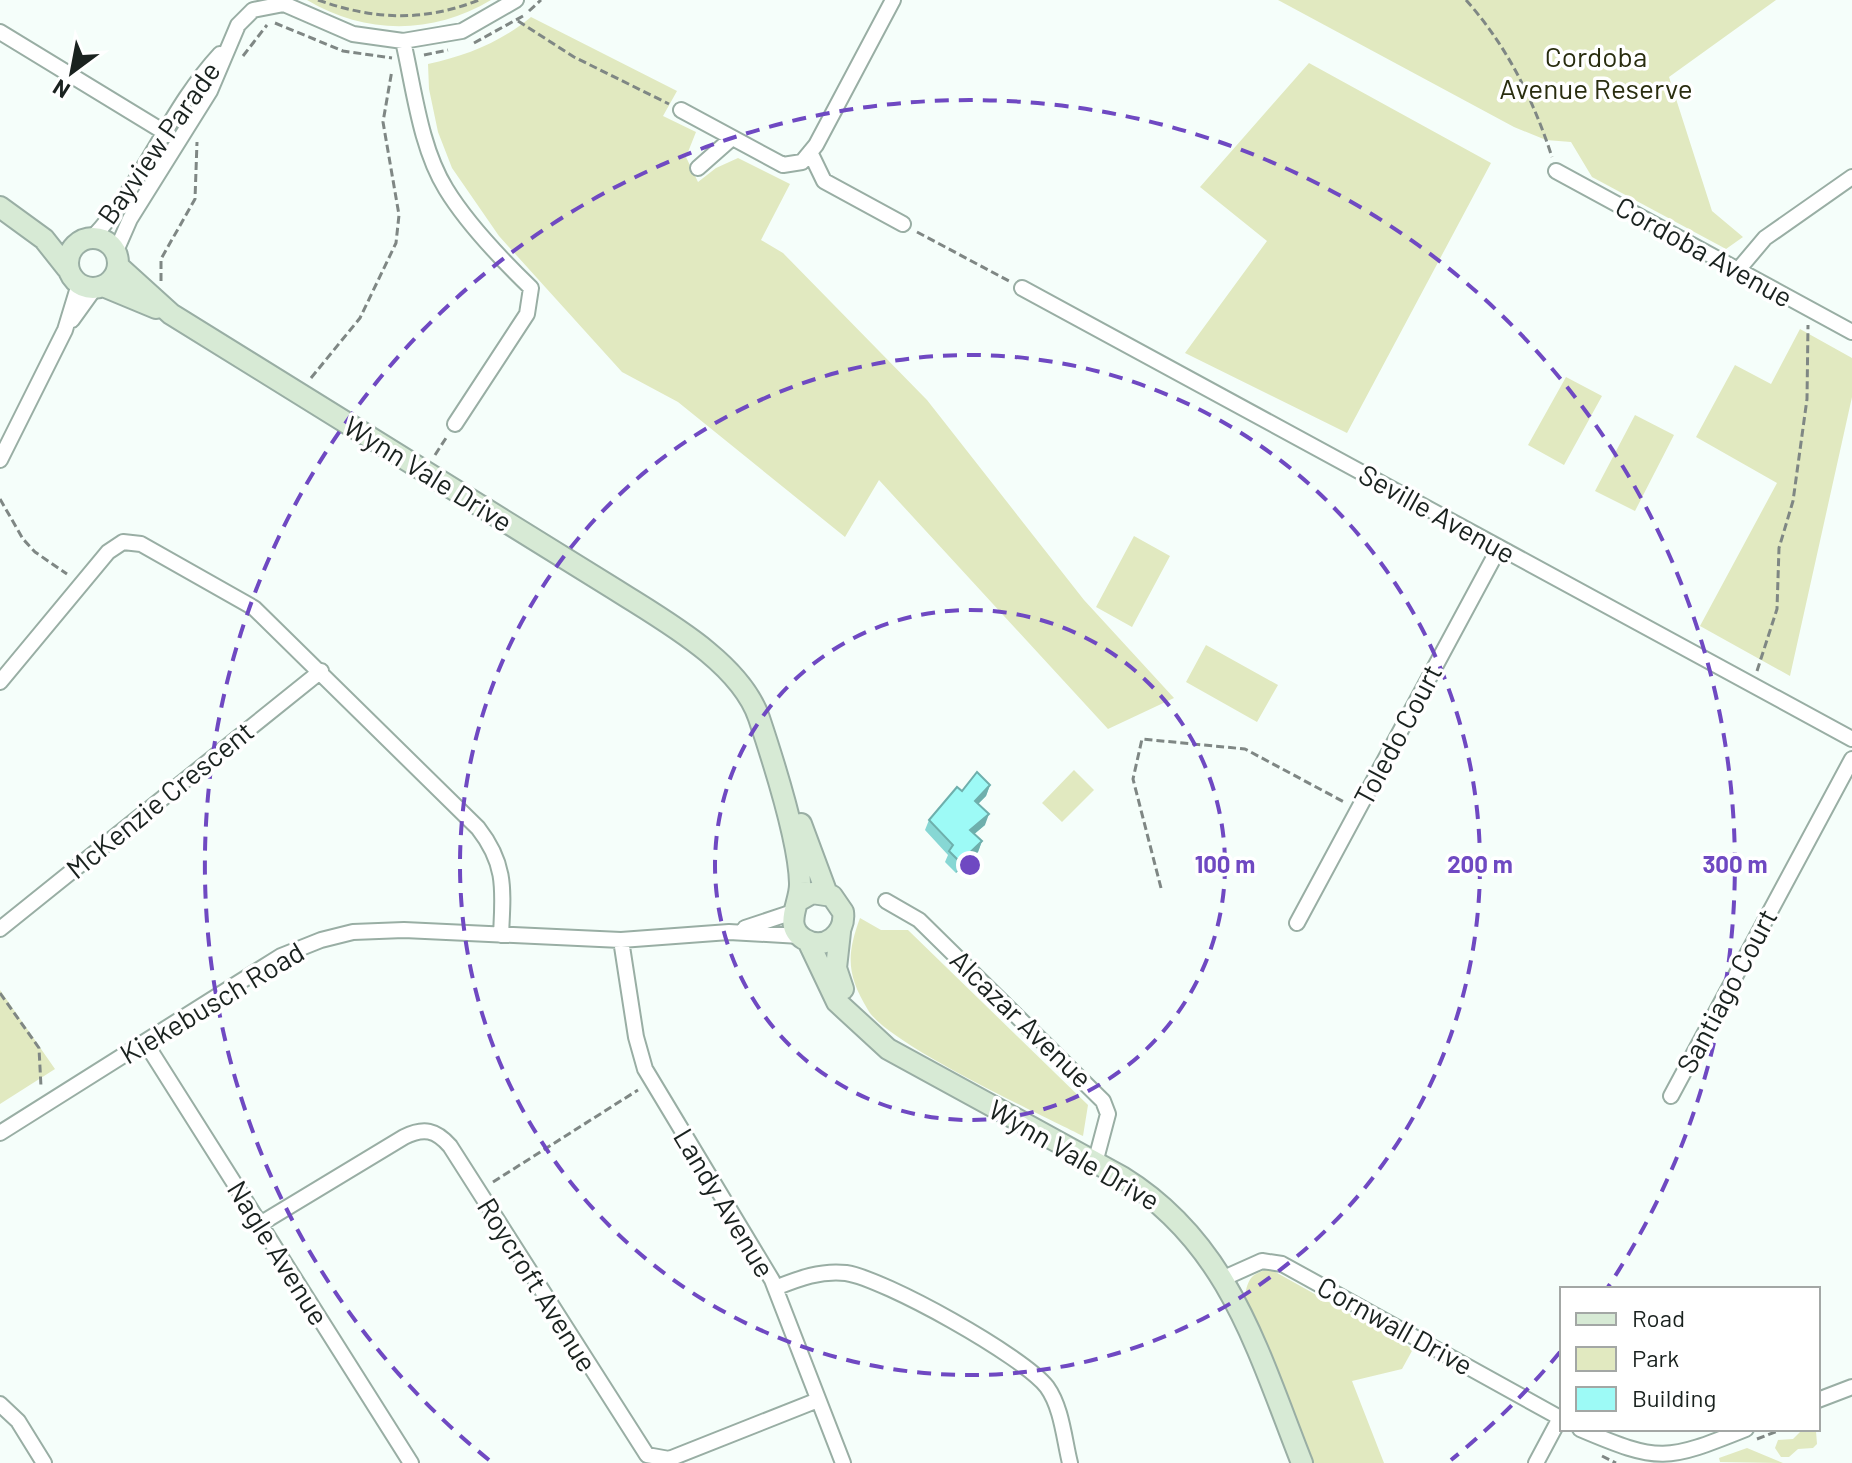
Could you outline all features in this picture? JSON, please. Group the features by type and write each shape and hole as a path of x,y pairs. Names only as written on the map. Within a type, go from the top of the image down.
{"main road":[{"name":"Wynn Vale Drive","path":"5,210 88,238"},
{"name":"Wynn Vale Drive","path":"5,210 44,239 86,282 166,310 685,635 727,657 752,679 767,701 808,848 827,894"},
{"path":"88,238 106,241 117,259 113,278 86,282 71,249 88,238"},
{"name":"Wynn Vale Drive","path":"117,259 166,310"},
{"name":"Wynn Vale Drive","path":"685,635 744,688 758,714 794,851 800,884 796,907"},
{"path":"812,893 827,894 840,903 843,912 840,932 824,943 804,938 793,923 796,907 812,893"},
{"name":"Wynn Vale Drive","path":"840,932 836,968 858,1022"},
{"name":"Wynn Vale Drive","path":"804,938 830,991 858,1022 897,1055 1144,1191 1171,1212 1224,1278 1240,1308 1302,1463"}],"street":[{"name":"Bayview Parade","path":"117,259 130,219 210,91 238,25 258,4 284,4 344,32 400,41 462,31 516,0"},
{"path":"681,110 783,165 802,162 893,0"},
{"path":"0,32 179,142"},
{"path":"400,41 426,138 445,188 506,264 531,288 527,314 455,424"},
{"name":"Bayview Parade","path":"88,238 115,211 194,82 226,48"},
{"path":"698,168 732,138"},
{"path":"810,152 824,181 903,224"},
{"name":"Cordoba Avenue","path":"1556,171 1852,332"},
{"path":"1738,270 1765,238 1852,177"},
{"path":"0,460 5,437 65,330 86,282"},
{"name":"Seville Avenue","path":"1022,288 1852,739"},
{"path":"0,682 108,552 123,542 141,544 254,608 321,671 494,847 502,876 501,935"},
{"name":"Toledo Court","path":"1297,923 1499,548"},
{"name":"McKenzie Crescent","path":"0,929 321,671"},
{"name":"Santiago Court","path":"1671,1096 1852,759"},
{"name":"Alcazar Avenue","path":"886,901 919,920 1103,1101 1107,1121 1095,1163"},
{"name":"Kiekebusch Road","path":"729,932 796,907"},
{"name":"Kiekebusch Road","path":"0,1133 281,956 321,940 353,932 404,930 621,940 729,932 804,938"},
{"name":"Landy Avenue","path":"621,940 639,1053 652,1081 775,1288 843,1463"},
{"name":"Nagle Avenue","path":"145,1042 411,1463"},
{"name":"Roycroft Avenue","path":"260,1224 417,1131 439,1134 647,1455 669,1459 818,1400"},
{"name":"Cornwall Drive","path":"1224,1278 1262,1261 1282,1264 1560,1417"},
{"path":"775,1288 817,1273 860,1276 1003,1351 1036,1374 1053,1397 1070,1463"},
{"path":"1820,1399 1852,1387"},
{"path":"0,1404 18,1421 44,1463"},
{"path":"1536,1463 1560,1420"},
{"path":"1584,1431 1618,1450 1646,1459 1671,1458 1741,1431"}],"path":[{"path":"318,0 364,15 402,19 448,12 479,0"},
{"path":"1466,0 1484,20 1529,94 1556,171"},
{"path":"502,10 564,51 681,110"},
{"path":"297,392 360,318 396,243 399,215 383,122 400,41"},
{"path":"166,310 161,259 195,199 198,152 194,118"},
{"path":"903,224 1022,288"},
{"path":"1752,686 1777,609 1779,548 1793,501 1807,399 1808,309"},
{"path":"424,471 455,424"},
{"path":"0,499 23,539 35,552 67,574"},
{"path":"1161,888 1133,779 1142,739 1245,749 1358,809"},
{"path":"0,993 39,1048 42,1107"},
{"path":"478,1191 652,1081"}],"green space":[{"path":"307,0 491,0 446,20 399,26 352,20"},
{"name":"Cordoba Avenue Reserve","path":"1278,0 1776,0 1669,77 1712,211 1743,237 1726,249 1592,177 1571,142 1546,140 1514,127"},
{"path":"531,17 677,91 663,116 696,132 686,157 698,182 716,168 738,158 790,184 761,240 783,253 927,400 1084,600 1174,698 1108,729 879,480 845,537 678,402 622,372 499,236 452,168 438,132 429,89 428,64 482,47 508,34"},
{"path":"1309,63 1491,163 1347,433 1185,353 1267,241 1200,187"},
{"path":"1800,329 1852,358 1852,397 1790,676 1700,626 1777,483 1696,437 1735,365 1771,384"},
{"path":"1566,377 1602,396 1564,465 1528,445"},
{"path":"1635,415 1674,435 1635,511 1595,491"},
{"path":"1134,536 1170,556 1132,627 1096,607"},
{"path":"1206,645 1278,685 1257,722 1186,682"},
{"path":"1074,770 1094,790 1062,822 1042,803"},
{"path":"860,918 881,930 908,930 1088,1105 1083,1136 934,1059 882,1025 868,1010 853,976 852,943"},
{"path":"0,990 55,1069 0,1104"},
{"path":"1270,1269 1413,1349 1402,1369 1352,1381 1384,1463 1312,1463 1245,1296 1252,1277"},
{"path":"1801,1431 1816,1431 1817,1444 1813,1448 1798,1449 1789,1457 1781,1457 1775,1448 1778,1440 1793,1439"},
{"path":"1747,1448 1783,1463 1720,1462 1719,1458"}],"building":[{"path":"977,772 990,785 975,801 989,814 970,830 982,841 960,862 949,851 953,845 929,820 957,787 962,791"}]}
